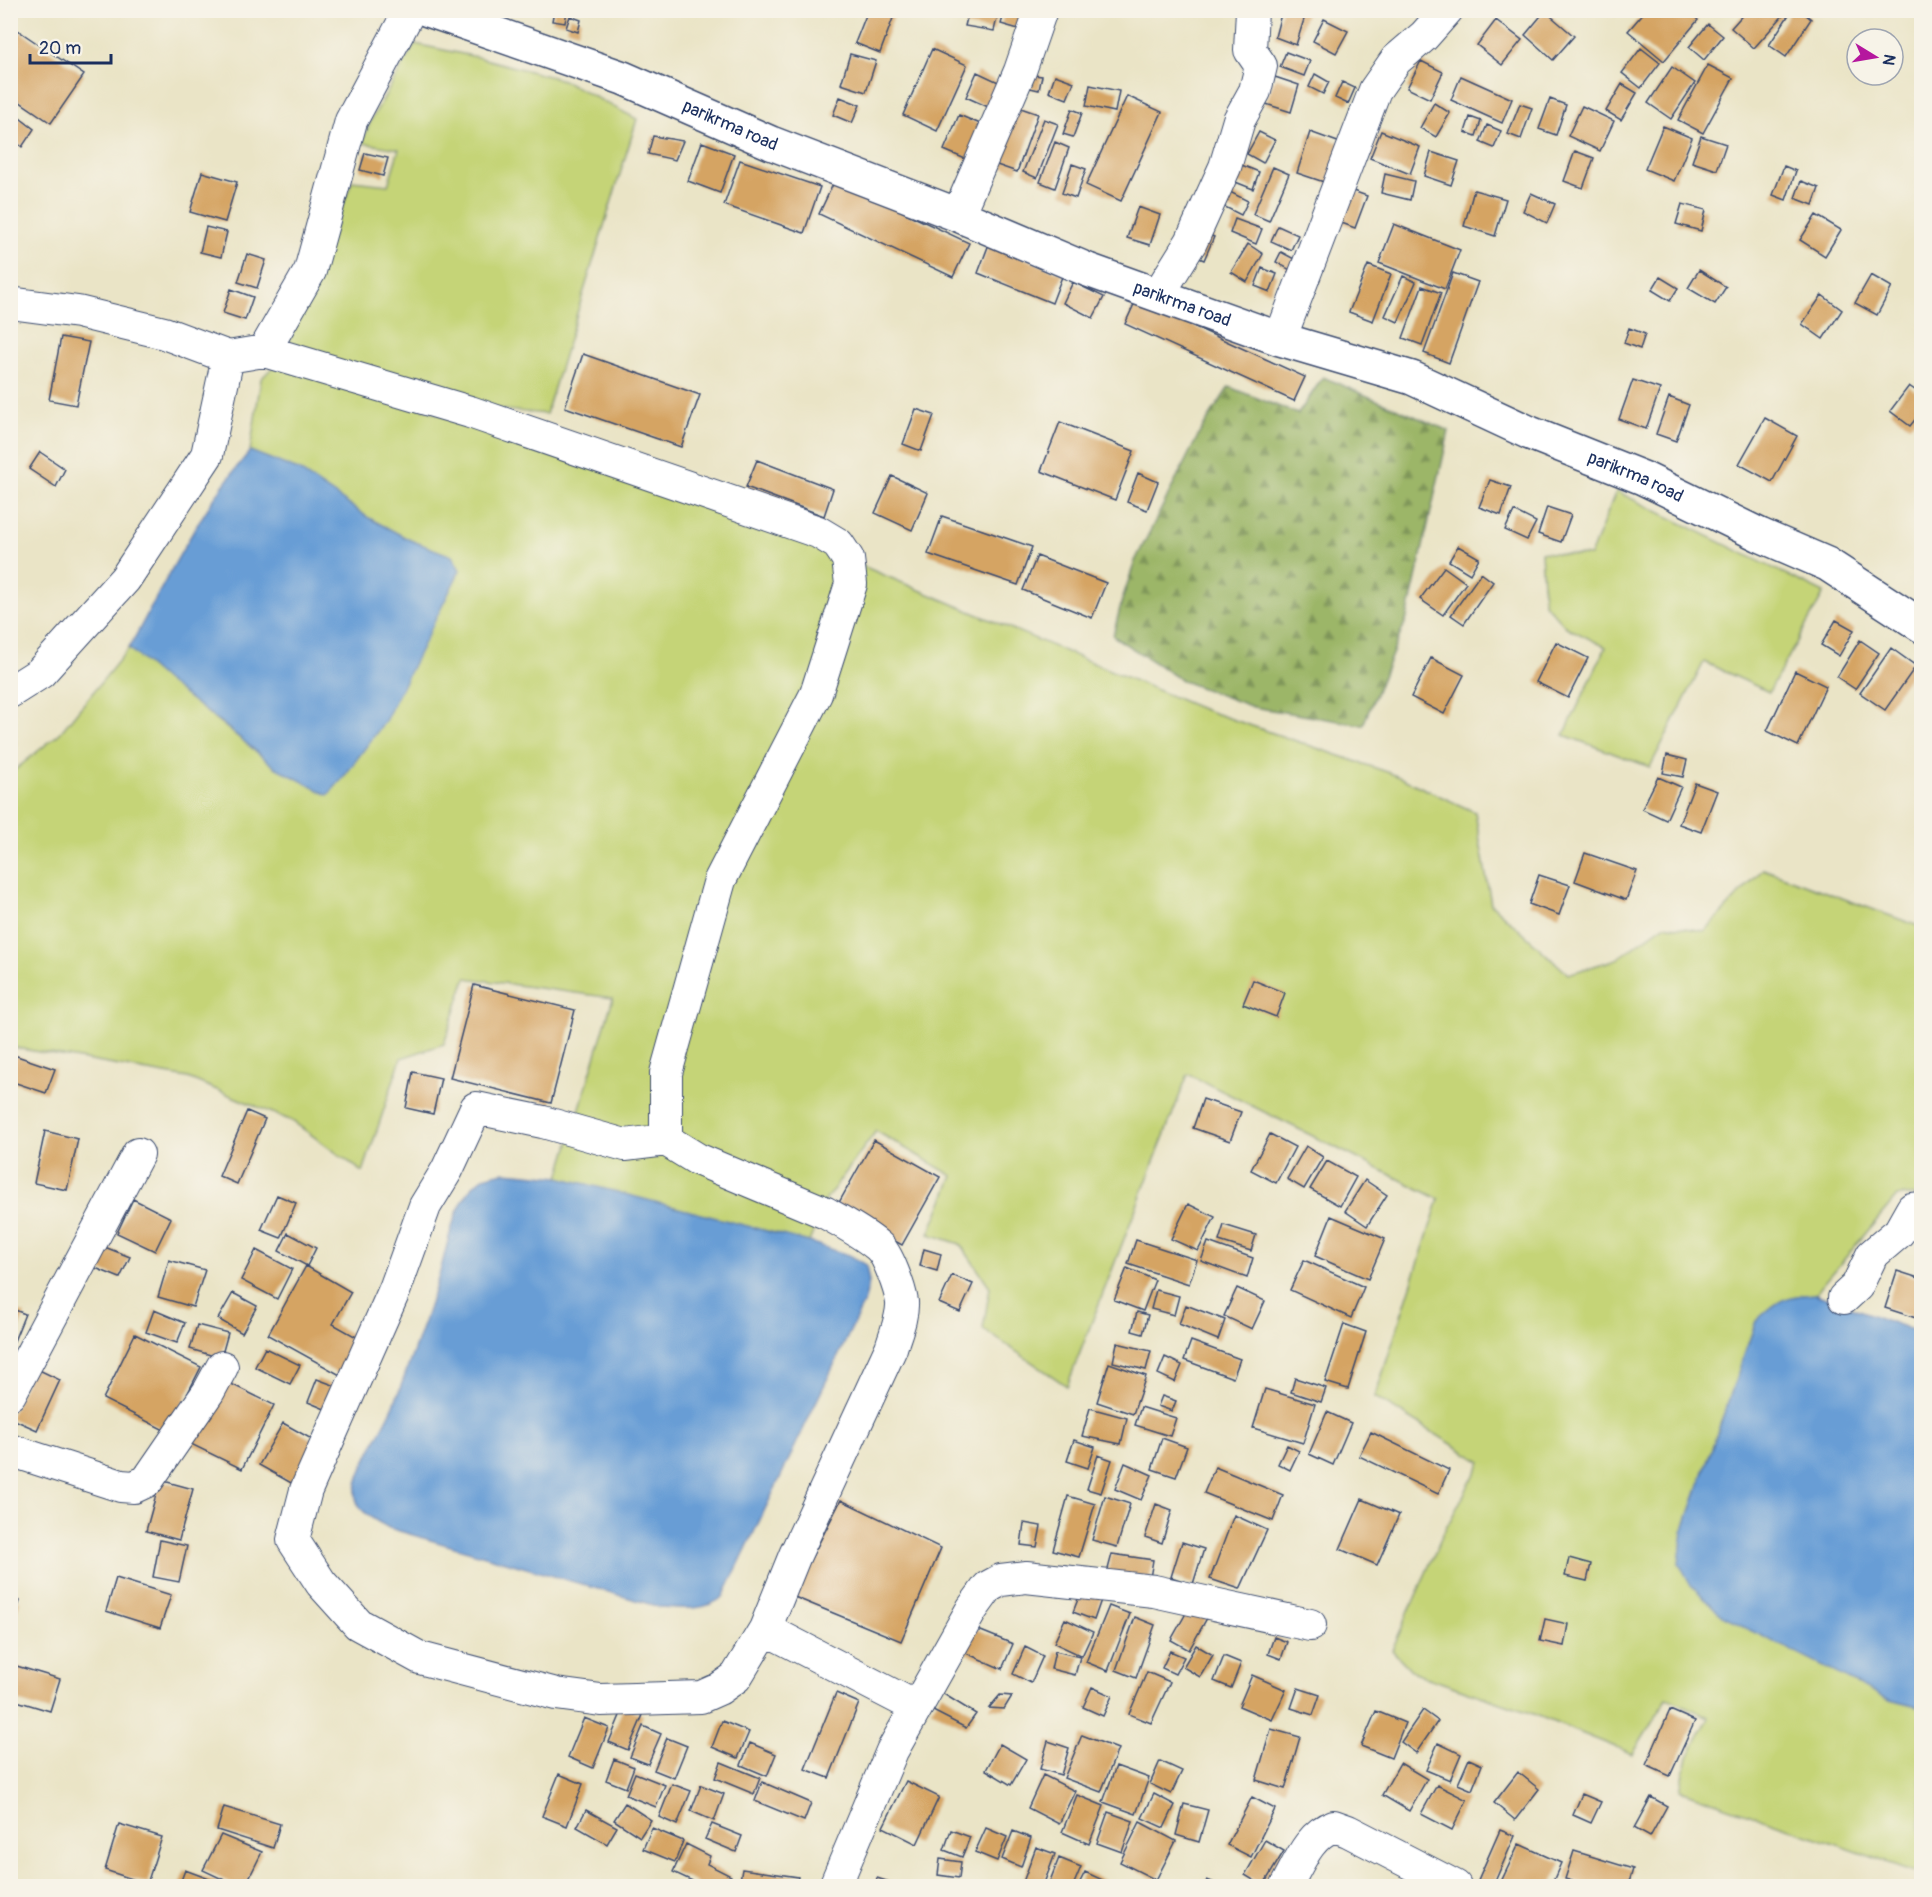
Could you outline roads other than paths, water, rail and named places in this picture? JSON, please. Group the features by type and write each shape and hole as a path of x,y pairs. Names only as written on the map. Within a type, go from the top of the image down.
{"street":[{"path":"264,351 310,271 351,121 410,10"},
{"name":"parikrma road","path":"428,10 623,78 771,143 958,215 1088,270 1280,339 1412,378 1530,433 1643,478 1760,535 1827,564 1922,626"},
{"path":"958,215 1020,71 1041,10"},
{"path":"1158,295 1191,242 1225,167 1239,120 1256,91 1261,66 1250,50 1252,10"},
{"path":"1280,339 1375,90 1395,60 1424,36 1447,10"},
{"path":"10,303 78,312 164,333 228,357 264,351 470,412 818,532 838,544 848,559 851,584 816,694 720,880 666,1073 666,1140"},
{"path":"10,692 40,673 125,579 207,455 228,357"},
{"path":"477,1108 543,1122 625,1145 666,1140 697,1159 826,1213 880,1247 891,1268 902,1303 898,1327 891,1348 795,1555 765,1629 736,1677 719,1689 701,1697 601,1700 556,1694 420,1658 358,1624 321,1583 293,1540 306,1490 395,1289 425,1206 447,1170 477,1108"},
{"path":"10,1394 138,1154"},
{"path":"1844,1298 1857,1286 1872,1255 1899,1232 1912,1209 1922,1208"},
{"path":"10,1450 121,1486 134,1488 147,1481 161,1463 209,1391 222,1367"},
{"path":"835,1887 892,1751 972,1609 988,1587 1001,1580 1026,1577 1154,1591 1310,1625"},
{"path":"765,1629 916,1707"},
{"path":"1286,1887 1317,1835 1334,1826 1348,1831 1455,1887"}],"water":[{"path":"250,451 298,470 369,518 410,540 452,556 460,570 385,721 328,795 275,767 166,681 129,648 199,522"},
{"path":"505,1172 559,1177 809,1242 851,1256 866,1265 869,1282 865,1300 723,1597 716,1602 693,1608 660,1607 389,1528 369,1516 358,1503 356,1489 359,1477 400,1389 429,1308 458,1210 477,1182 490,1175"},
{"path":"1815,1294 1921,1333 1921,1708 1890,1700 1724,1617 1691,1585 1679,1563 1683,1532 1756,1321 1782,1300"}]}
